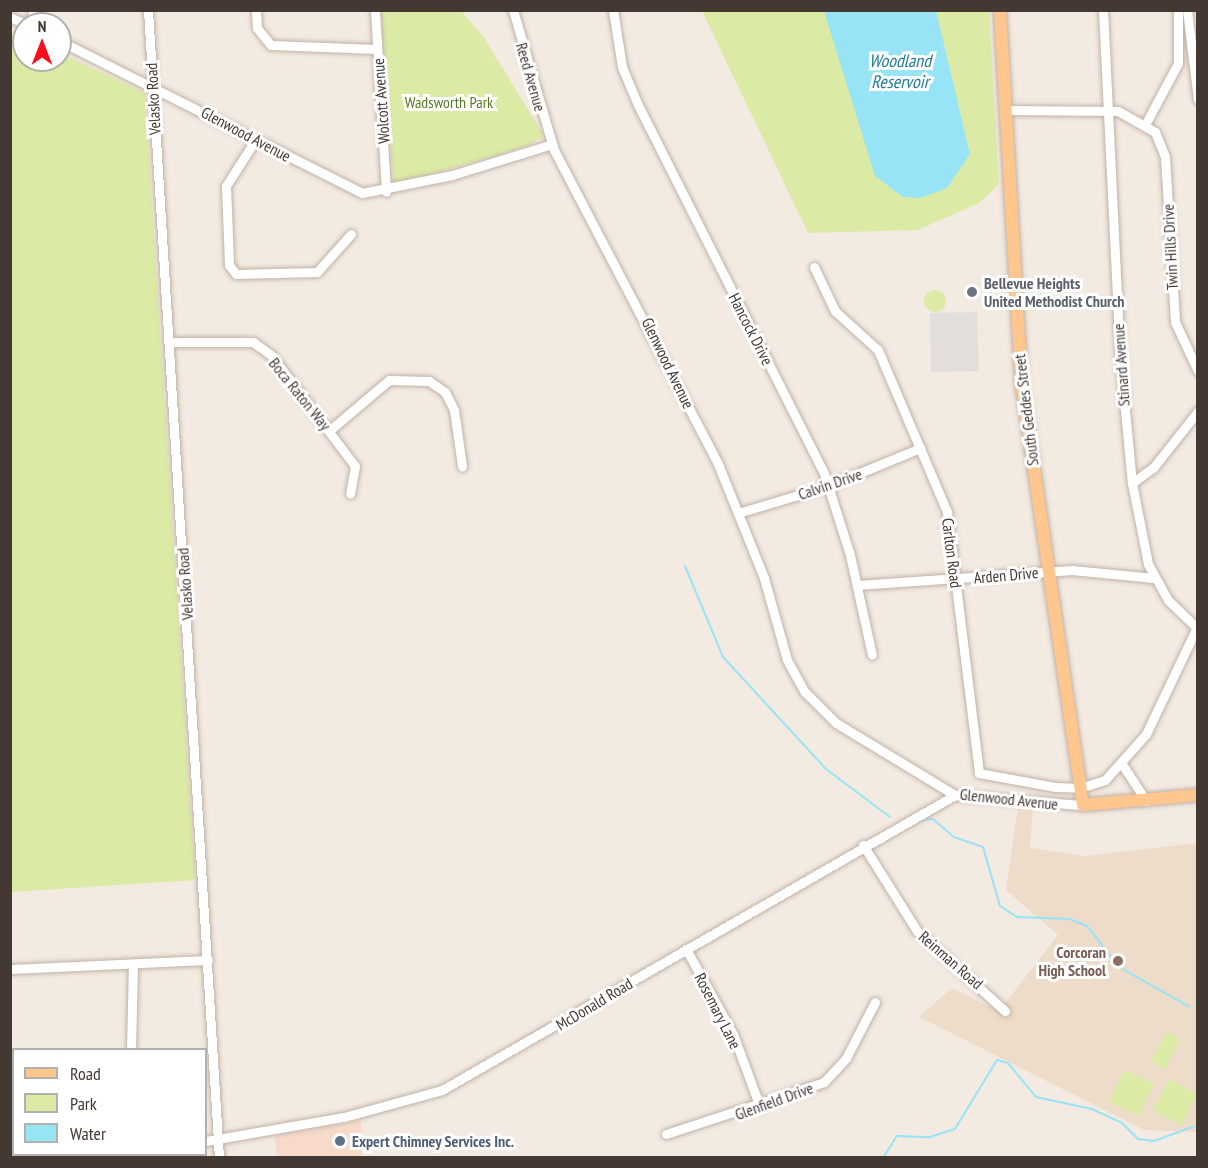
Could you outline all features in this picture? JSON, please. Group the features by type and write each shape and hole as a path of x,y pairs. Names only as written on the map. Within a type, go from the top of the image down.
{"main road":[{"name":"South Geddes Street","path":"1000,10 1022,387 1083,806"},
{"name":"Glenwood Avenue","path":"1083,806 1197,795"}],"street":[{"name":"Velasko Road","path":"148,10 219,1158"},
{"path":"256,10 257,28 271,45 377,49"},
{"name":"Wolcott Avenue","path":"375,10 386,192"},
{"name":"Reed Avenue","path":"513,10 552,144"},
{"name":"Hancock Drive","path":"613,10 622,66 638,105 828,486 857,585 872,655"},
{"name":"Stinard Avenue","path":"1103,10 1132,483 1154,578 1197,627"},
{"path":"1005,110 1108,110 1146,123 1173,77 1180,41 1178,10"},
{"path":"1187,10 1197,99"},
{"name":"Glenwood Avenue","path":"72,47 152,84 353,189 386,192 552,144 652,329 738,513 787,660 805,692 836,723 955,795 1083,806"},
{"name":"Twin Hills Drive","path":"1146,123 1165,157 1175,321 1197,371"},
{"path":"256,140 226,186 229,265 236,274 317,272 351,234"},
{"name":"Carlton Road","path":"814,267 836,311 878,350 947,512 977,771 1024,783 1080,788"},
{"name":"Boca Raton Way","path":"168,342 253,342 271,355 355,466 350,494"},
{"path":"330,430 389,380 429,381 445,393 454,410 462,466"},
{"path":"1132,483 1153,468 1197,411"},
{"name":"Calvin Drive","path":"738,513 828,486 920,448"},
{"name":"Arden Drive","path":"857,585 1099,570 1154,578"},
{"path":"1080,788 1098,785 1122,764 1146,734 1197,627"},
{"path":"1122,764 1146,801"},
{"name":"McDonald Road","path":"207,1142 344,1118 442,1090 863,845 955,795"},
{"name":"Reinman Road","path":"863,845 917,931 1005,1011"},
{"name":"Rosemary Lane","path":"686,950 722,1011 760,1107"},
{"path":"10,969 208,960"},
{"path":"131,1048 133,964"},
{"name":"Glenfield Drive","path":"666,1134 760,1107 824,1082 846,1058 874,1002"}],"shaded area":[{"path":"977,312 979,371 931,372 930,313"},
{"name":"Corcoran High School","path":"1018,807 1033,809 1030,848 1085,856 1197,843 1197,1132 1144,1130 919,1017 952,988 994,1009 1006,1002 1058,935 1006,890"},
{"path":"361,1121 362,1157 277,1157 275,1136"}],"green space":[{"name":"Wadsworth Park","path":"379,11 461,11 483,36 544,136 525,147 394,185"},
{"path":"702,11 989,11 999,184 979,203 918,230 808,233"},
{"path":"11,30 12,72 72,72 72,59 145,93 195,880 11,892"},
{"path":"935,290 943,293 946,301 943,309 935,312 927,309 924,301 927,293"},
{"path":"1166,1032 1180,1038 1166,1069 1151,1062"},
{"path":"1124,1070 1154,1084 1139,1116 1109,1102"},
{"path":"1169,1079 1197,1094 1182,1125 1153,1111"}],"water":[{"name":"Woodland Reservoir","path":"824,11 936,11 970,154 947,188 920,198 903,197 875,176"}],"waterway":[{"path":"685,566 723,657 826,769 890,817"},
{"path":"916,821 933,819 954,837 983,847 1000,906 1017,917 1069,919 1087,926 1119,967 1190,1007"},
{"path":"883,1158 897,1136 930,1137 955,1129 997,1060 1008,1063 1036,1097 1092,1109 1122,1123 1138,1139 1154,1141 1198,1125"}],"place":[{"name":"Bellevue Heights United Methodist Church","path":"972,292"},
{"name":"Corcoran High School","path":"1118,961"},
{"name":"Expert Chimney Services Inc.","path":"340,1141"}]}
